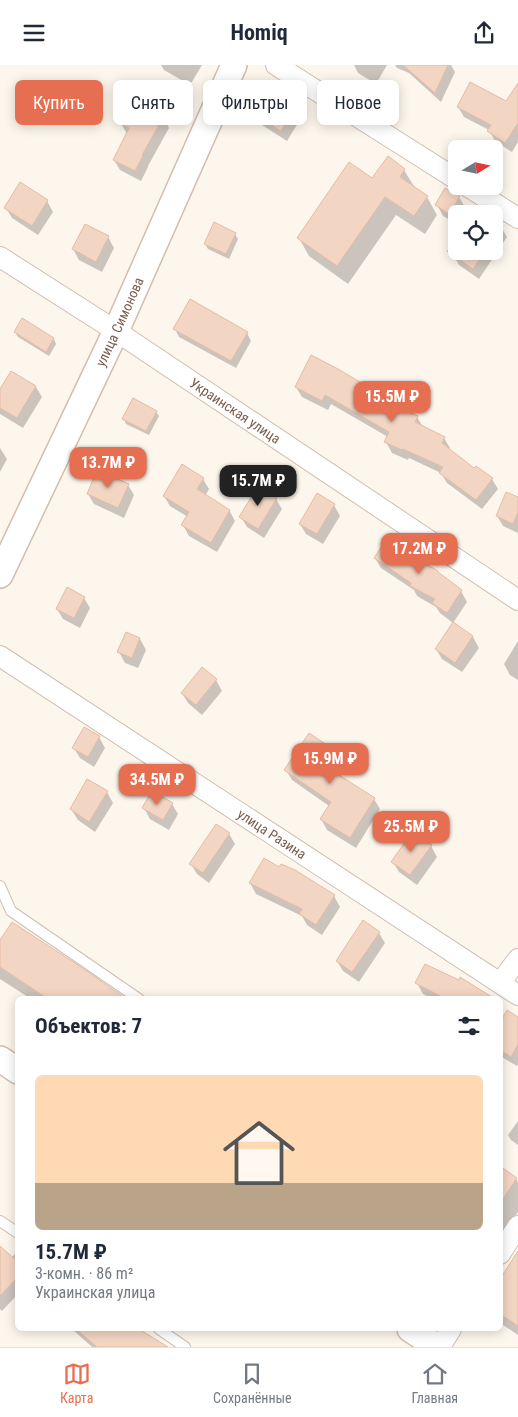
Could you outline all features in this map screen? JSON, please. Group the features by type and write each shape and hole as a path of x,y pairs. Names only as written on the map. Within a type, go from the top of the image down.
{"street":[{"name":"улица Симонова","path":"0,575 116,331 234,65"},
{"path":"276,65 448,174"},
{"path":"481,195 518,219"},
{"name":"Украинская улица","path":"0,257 116,331 518,600"},
{"name":"улица Разина","path":"0,656 518,995"},
{"path":"500,983 518,959"},
{"path":"0,1059 15,1069"},
{"path":"503,1249 518,1226"},
{"path":"413,1331 438,1347 450,1331"}],"lane":[{"path":"0,886 11,911 135,996"},
{"path":"0,1221 15,1231"},
{"path":"162,1331 186,1347"}],"building":[{"path":"403,65 448,65 435,93"},
{"path":"470,82 506,101 518,83 518,123 505,143 487,131 491,125 457,107"},
{"path":"124,125 159,125 135,171 113,160 129,128"},
{"path":"271,125 285,125 281,131"},
{"path":"388,156 405,169 400,177 428,196 414,216 385,197 337,266 297,238 349,162 372,178"},
{"path":"20,182 48,200 32,226 4,208"},
{"path":"445,188 448,190 448,195 460,196 454,205 448,205 448,213 435,205"},
{"path":"214,222 236,233 226,254 204,244"},
{"path":"85,224 109,236 96,262 72,249"},
{"path":"460,260 479,260 473,269"},
{"path":"190,299 248,332 231,361 173,329"},
{"path":"22,318 54,338 46,352 14,332"},
{"path":"311,355 397,404 395,406 418,416 415,422 445,437 442,443 474,468 476,466 493,478 476,500 439,473 443,467 384,442 389,432 325,395 322,401 295,387"},
{"path":"11,371 36,386 17,418 0,408 0,389"},
{"path":"133,398 157,411 146,431 122,419"},
{"path":"182,464 204,478 197,489 230,510 211,543 181,525 189,512 163,496"},
{"path":"97,470 129,484 118,508 87,494"},
{"path":"258,486 277,498 258,529 239,517"},
{"path":"506,492 518,497 518,512 513,524 496,516"},
{"path":"317,493 335,504 317,534 299,524"},
{"path":"388,537 462,590 447,613 432,603 435,599 410,586 411,583 374,558"},
{"path":"67,587 85,597 74,618 56,609"},
{"path":"453,622 473,636 455,663 435,649"},
{"path":"126,632 140,638 132,658 117,652"},
{"path":"202,667 217,679 196,705 181,693"},
{"path":"84,727 100,736 88,757 72,748"},
{"path":"309,733 342,755 331,770 375,798 350,838 320,819 331,802 284,770"},
{"path":"87,779 108,791 89,822 70,809"},
{"path":"152,791 173,803 163,820 142,808"},
{"path":"216,824 230,833 203,873 189,864"},
{"path":"412,832 432,845 410,875 391,862"},
{"path":"264,858 279,867 281,864 295,870 335,895 316,925 299,914 302,909 249,883"},
{"path":"363,920 380,932 352,972 336,961"},
{"path":"12,922 122,996 44,996 0,967 0,940"},
{"path":"425,964 459,980 460,977 490,996 440,996 415,983"},
{"path":"507,1010 518,1017 518,1044 511,1057 503,1052 503,1017"},
{"path":"503,1168 517,1178 503,1199"},
{"path":"0,1246 15,1259 15,1280 0,1296"},
{"path":"518,1251 518,1326 503,1316 503,1274"},
{"path":"78,1331 142,1331 168,1347 97,1347"}]}
